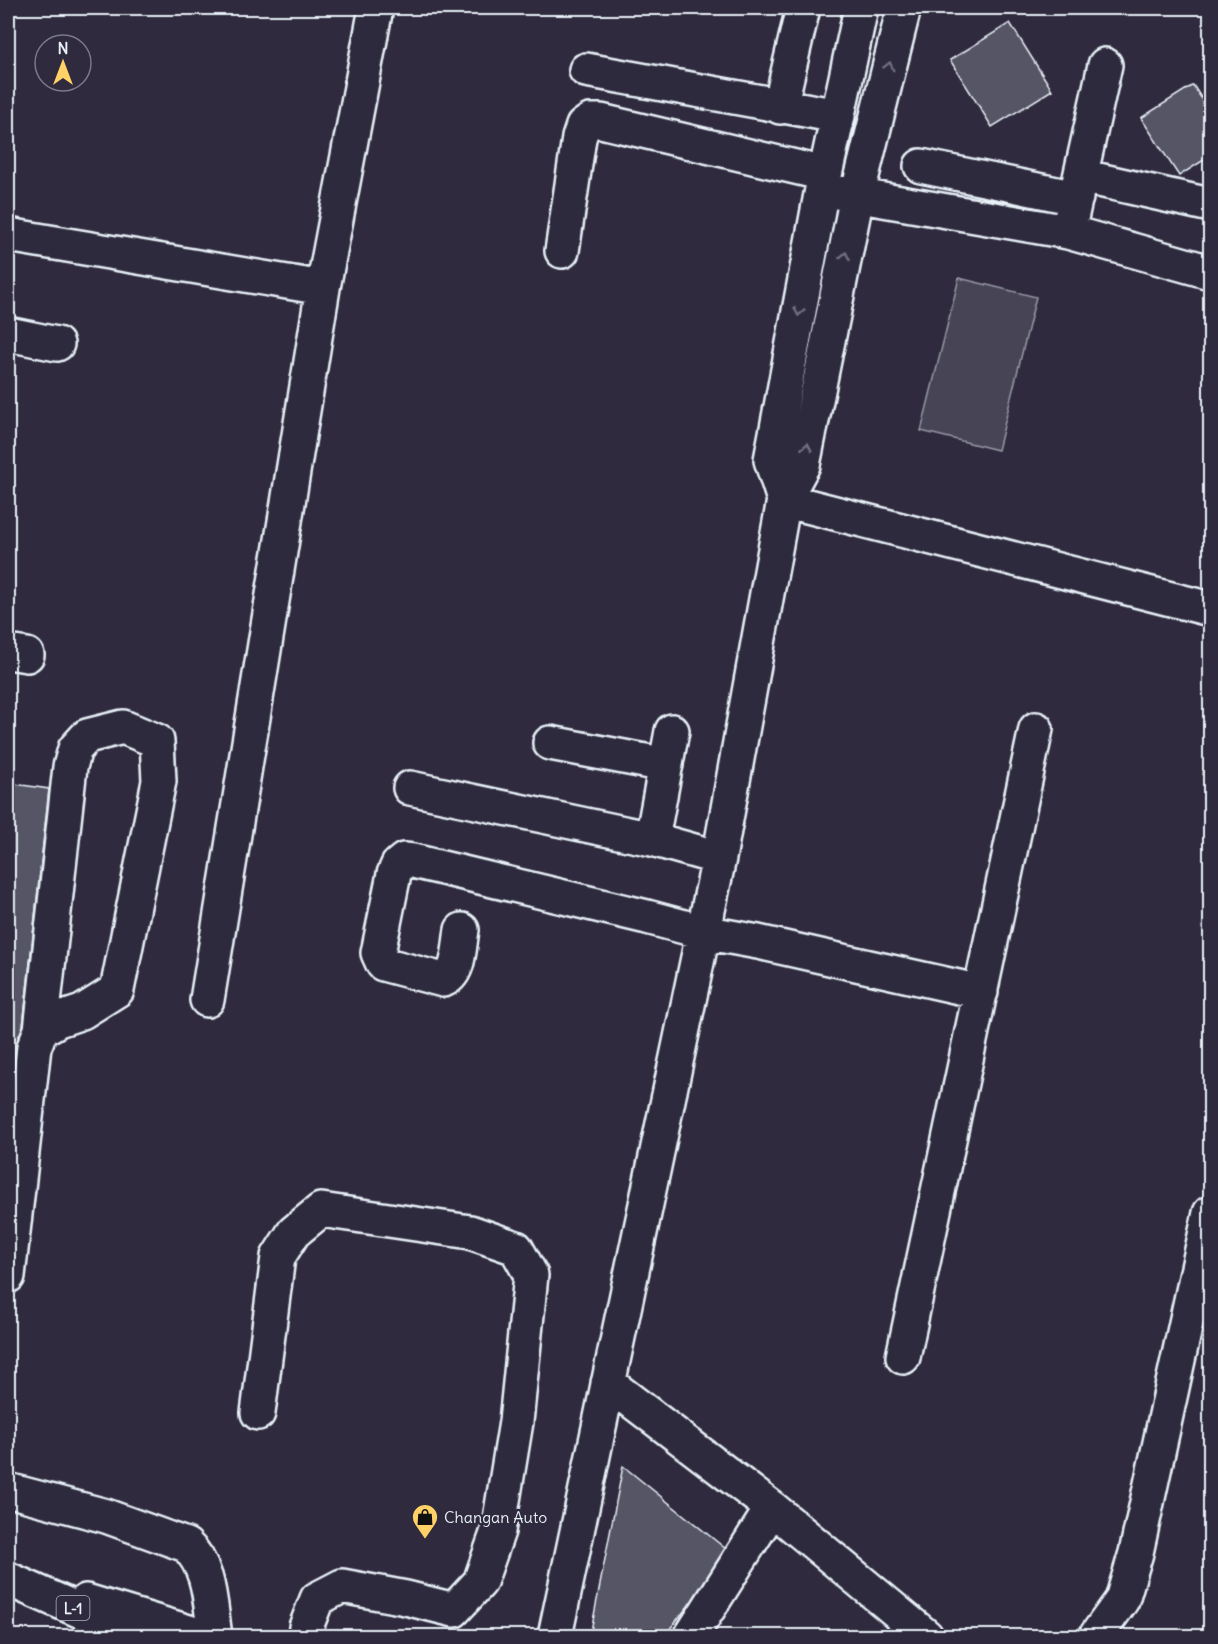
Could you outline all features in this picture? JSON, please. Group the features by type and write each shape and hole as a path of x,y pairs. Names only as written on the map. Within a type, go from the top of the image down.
{"street":[{"path":"207,1000 323,288 376,8"},
{"path":"780,107 803,8"},
{"path":"784,500 771,460 823,181 861,8"},
{"path":"555,1636 719,858 784,500 803,465 857,196 904,8"},
{"path":"1068,232 1105,65"},
{"path":"586,70 838,116"},
{"path":"562,251 579,138 583,126 590,120 823,181 857,196 1068,232 1210,272"},
{"path":"921,166 1210,205"},
{"path":"8,235 323,288"},
{"path":"8,334 57,344"},
{"path":"784,500 1210,609"},
{"path":"8,1276 34,1047 41,1030 70,767 75,749 87,736 123,727 157,741 159,782 117,990 82,1012 58,1020 41,1030"},
{"path":"903,1357 1036,729"},
{"path":"652,839 672,731"},
{"path":"550,743 666,765"},
{"path":"410,788 652,839 719,858"},
{"path":"462,930 455,971 449,979 443,981 383,964 378,953 394,874 404,860 703,932 758,942 981,992"},
{"path":"258,1413 278,1257 294,1232 321,1210 470,1232 516,1248 531,1275 516,1422 498,1531 480,1582 454,1610 342,1586 317,1599 306,1627 305,1636"},
{"path":"1096,1636 1122,1600 1136,1553 1210,1213"},
{"path":"608,1383 772,1508 926,1636"},
{"path":"8,1490 106,1516 186,1545 195,1553 204,1570 215,1636"},
{"path":"691,1636 772,1508"},
{"path":"8,1578 202,1636"},
{"name":"L-1","path":"8,1578 138,1636"}],"shaded area":[{"path":"959,278 1036,297 998,450 921,431"}],"building":[{"path":"1010,23 1052,90 992,127 950,60"},
{"path":"1193,85 1210,112 1210,156 1179,176 1141,118"},
{"path":"8,783 49,789 8,1164"},
{"path":"623,1466 731,1553 664,1636 590,1636"}],"place":[{"name":"Changan Auto","path":"425,1540"}]}
